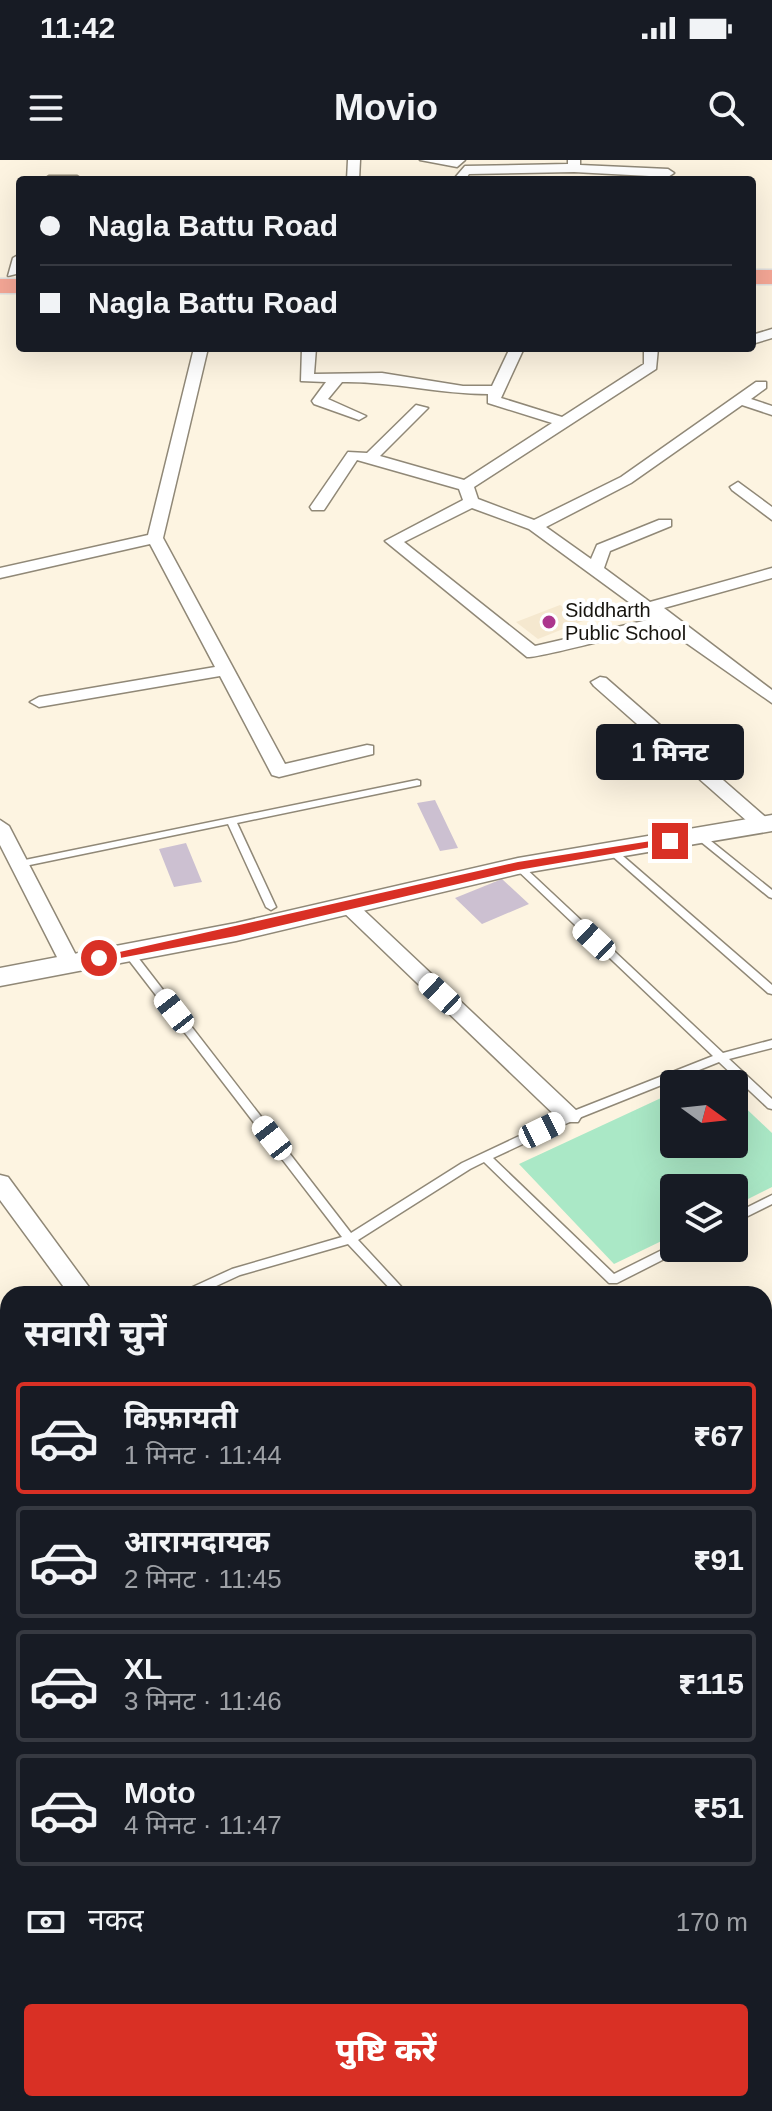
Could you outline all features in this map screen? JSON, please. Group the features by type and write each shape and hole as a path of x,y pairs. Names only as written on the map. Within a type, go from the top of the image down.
{"street":[{"path":"426,160 457,163 459,160"},
{"path":"461,176 465,170 487,165 574,164 668,173"},
{"path":"200,352 155,538 279,771 367,750"},
{"path":"309,352 306,378 382,377 463,390 498,390"},
{"path":"515,352 493,400 564,422"},
{"path":"651,352 651,366 611,395 564,422 469,494 393,541 533,653 557,644 664,621"},
{"path":"337,378 319,401 359,416"},
{"path":"535,526 626,480 761,385"},
{"path":"740,400 772,411"},
{"path":"370,458 421,408"},
{"path":"318,507 353,455 370,458 469,494 535,526 664,621 747,669 772,698"},
{"path":"738,487 772,515"},
{"path":"595,569 603,548 665,523"},
{"path":"0,573 155,538"},
{"path":"664,621 654,606 772,573"},
{"path":"39,702 225,670"},
{"path":"600,682 768,824"},
{"path":"0,977 129,953 518,866 768,824"},
{"path":"0,826 70,963"},
{"path":"347,905 570,1117"},
{"path":"0,1183 76,1286"}],"lane":[{"path":"20,864 417,783"},
{"path":"231,820 271,907"},
{"path":"698,835 772,895"},
{"path":"613,852 772,991"},
{"path":"518,866 772,1105"},
{"path":"129,953 350,1239 394,1286"},
{"path":"205,1286 236,1272 350,1239 485,1157 570,1117 721,1057 772,1044"},
{"path":"485,1157 613,1280 660,1256"},
{"path":"748,1212 772,1199"}],"shaded area":[{"name":"Siddharth Public School","path":"560,605 583,621 538,639 516,622"}],"green space":[{"path":"660,1099 660,1158 748,1158 748,1110 772,1133 772,1187 748,1199 748,1174 660,1174 660,1242 614,1264 519,1164"}],"building":[{"path":"435,800 458,848 440,851 417,803"},
{"path":"186,843 202,882 174,887 159,849"},
{"path":"502,879 529,904 482,924 455,898"}],"place":[{"name":"Siddharth Public School","path":"549,622"}],"route":[{"path":"99,958 236,932 518,866 670,841"}]}
